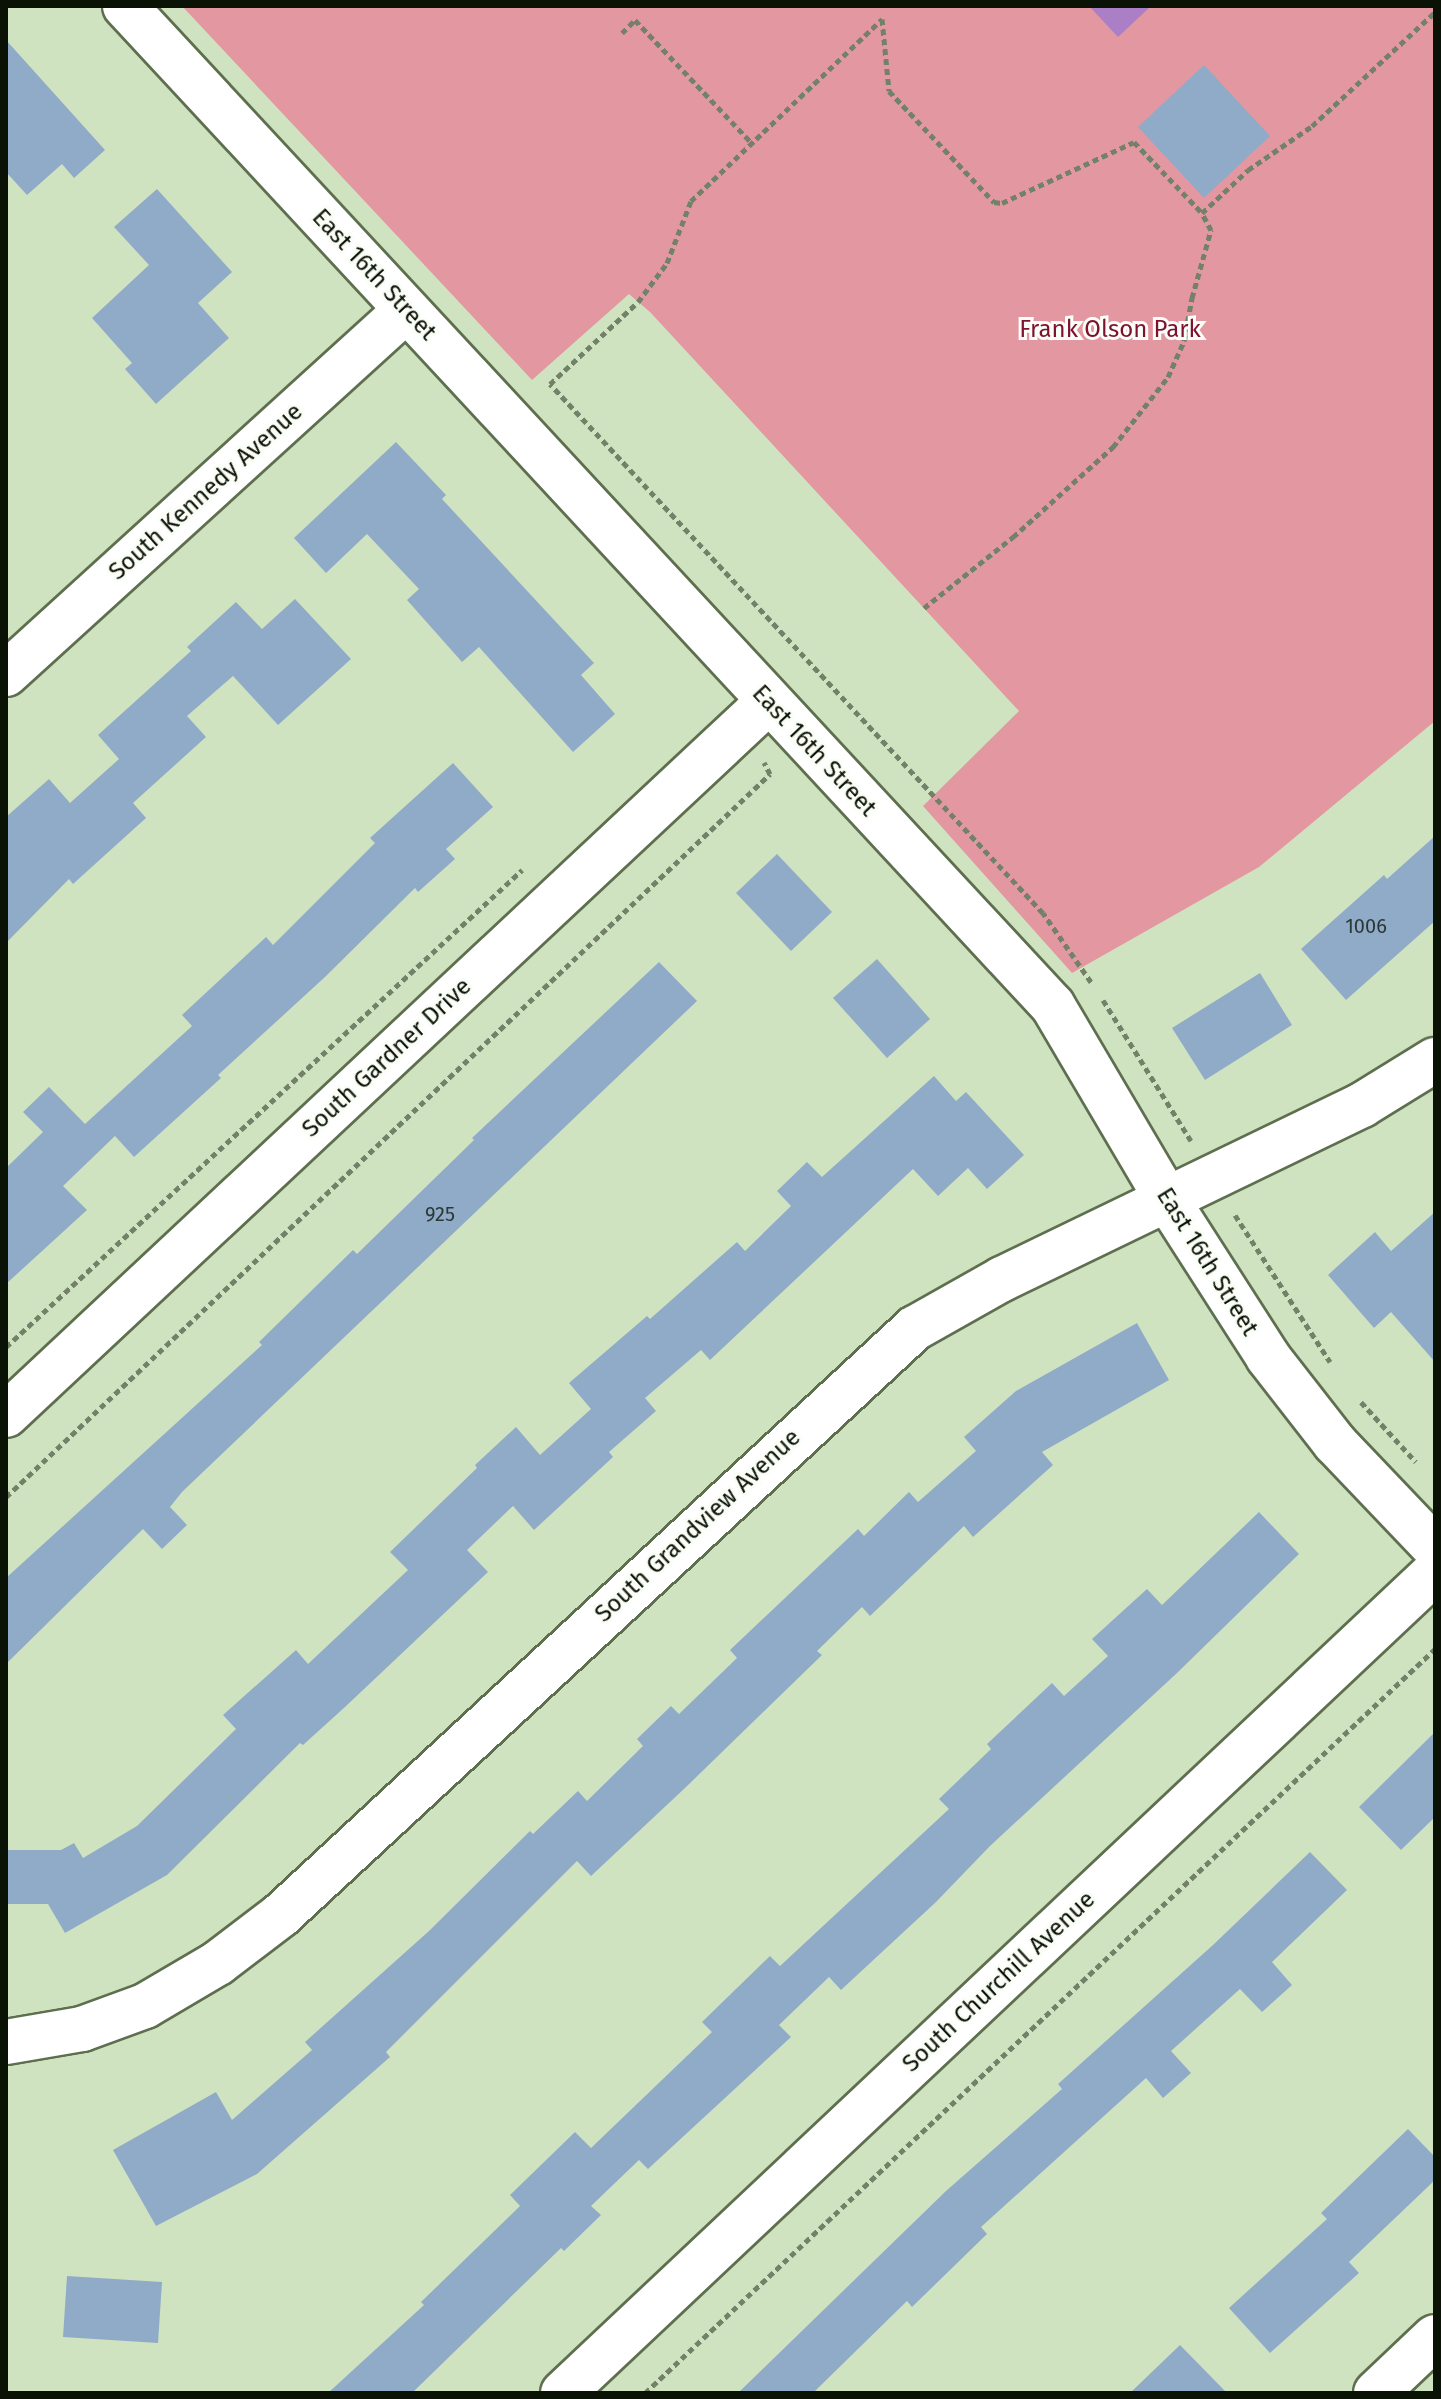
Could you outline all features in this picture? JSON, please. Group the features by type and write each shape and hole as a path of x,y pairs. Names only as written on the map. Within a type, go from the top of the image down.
{"street":[{"name":"East 16th Street","path":"125,6 1053,1006 1168,1201 1268,1357 1335,1443 1435,1548"},
{"name":"South Kennedy Avenue","path":"6,674 406,310"},
{"name":"South Gardner Drive","path":"6,1415 768,702"},
{"name":"South Grandview Avenue","path":"6,2042 82,2029 145,2006 218,1963 281,1915 915,1328 1002,1279 1362,1105 1435,1060"},
{"name":"South Churchill Avenue","path":"563,2393 1435,1572"},
{"path":"1376,2393 1435,2337"}],"path":[{"path":"1202,213 1248,170 1312,126 1435,12"},
{"path":"924,608 1013,537 1113,447 1168,377 1184,341 1211,230 1202,213 1134,142 1002,203 994,202 889,91 882,19 750,141 691,201 667,263 638,302 550,384 1043,913 1087,975 1194,1145"},
{"path":"622,33 635,20 750,141"},
{"path":"1235,1215 1337,1373"},
{"path":"1350,1390 1424,1471"},
{"path":"645,2393 1435,1649"}],"green space":[{"name":"Frank Olson Park","path":"182,6 1435,6 1435,721 1259,867 1072,973 923,806 1019,711 650,312 629,294 532,380"}],"shaded area":[{"path":"1089,6 1151,6 1118,37"}],"building":[{"path":"6,40 105,150 74,178 62,164 27,195 6,172"},
{"path":"1204,65 1270,136 1204,198 1138,127"},
{"path":"157,189 232,272 198,303 229,338 156,404 125,369 132,363 92,318 149,265 114,227"},
{"path":"396,442 446,495 442,499 594,663 581,675 615,714 573,752 479,647 462,662 407,600 419,589 367,534 326,573 294,538"},
{"path":"295,599 351,659 278,725 233,676 187,716 206,737 133,803 146,818 73,884 69,879 6,943 6,817 49,779 70,803 119,759 98,735 191,651 187,647 236,602 262,629"},
{"path":"453,763 493,807 446,849 455,859 418,892 415,888 325,977 218,1075 221,1078 134,1157 115,1136 63,1186 87,1210 6,1284 6,1168 43,1132 23,1112 49,1087 85,1124 192,1026 182,1015 266,937 273,945 375,843 370,838"},
{"path":"1435,836 1435,921 1346,1000 1301,949 1384,875 1387,879"},
{"path":"777,854 832,912 791,951 736,893"},
{"path":"877,959 930,1019 887,1058 833,998"},
{"path":"659,962 697,1001 182,1492 170,1507 187,1525 162,1549 143,1529 6,1664 6,1578 262,1345 259,1342 353,1250 357,1254 474,1140 472,1138"},
{"path":"1260,973 1292,1025 1205,1080 1172,1028"},
{"path":"934,1076 956,1101 966,1092 1024,1155 987,1189 968,1168 938,1196 913,1169 710,1360 701,1350 645,1398 656,1411 609,1452 613,1457 534,1530 513,1506 467,1550 488,1572 345,1707 303,1745 300,1743 167,1875 65,1933 48,1904 6,1904 6,1850 61,1850 74,1843 83,1858 137,1826 236,1729 223,1715 296,1650 308,1664 408,1570 390,1552 477,1468 475,1465 516,1427 540,1455 591,1409 569,1383 647,1316 650,1319 737,1242 745,1251 791,1206 777,1191 807,1162 822,1177"},
{"path":"1435,1212 1435,1362 1391,1312 1374,1328 1328,1275 1375,1232 1391,1251"},
{"path":"1137,1323 1169,1380 1042,1452 1053,1465 973,1537 964,1526 870,1616 862,1607 817,1651 822,1655 685,1788 591,1876 577,1861 386,2052 390,2057 257,2174 156,2226 113,2150 216,2092 232,2120 312,2050 305,2042 429,1931 530,1831 533,1834 578,1791 587,1801 643,1746 637,1739 671,1706 679,1714 737,1658 730,1650 858,1529 864,1536 909,1492 918,1502 976,1451 964,1437 1016,1391"},
{"path":"1259,1512 1299,1554 1177,1673 990,1846 936,1902 841,1990 829,1977 779,2025 791,2037 648,2169 639,2160 591,2206 601,2215 564,2251 561,2248 412,2393 328,2393 424,2305 421,2302 520,2206 510,2195 575,2132 591,2148 712,2032 702,2022 770,1956 780,1966 949,1809 939,1799 991,1749 987,1744 1052,1683 1064,1696 1108,1656 1092,1639 1147,1589 1162,1605"},
{"path":"1435,1732 1435,1817 1401,1850 1359,1807"},
{"path":"1310,1852 1347,1890 1272,1962 1292,1985 1262,2012 1240,1989 1171,2051 1191,2073 1163,2098 1146,2078 981,2227 987,2234 912,2307 907,2301 813,2393 738,2393 946,2191 1062,2089 1058,2084 1213,1945"},
{"path":"1408,2129 1435,2157 1435,2180 1349,2262 1359,2273 1270,2353 1229,2308 1327,2219 1321,2213"},
{"path":"67,2276 162,2282 158,2343 63,2337"},
{"path":"1180,2345 1227,2393 1130,2393"}]}
